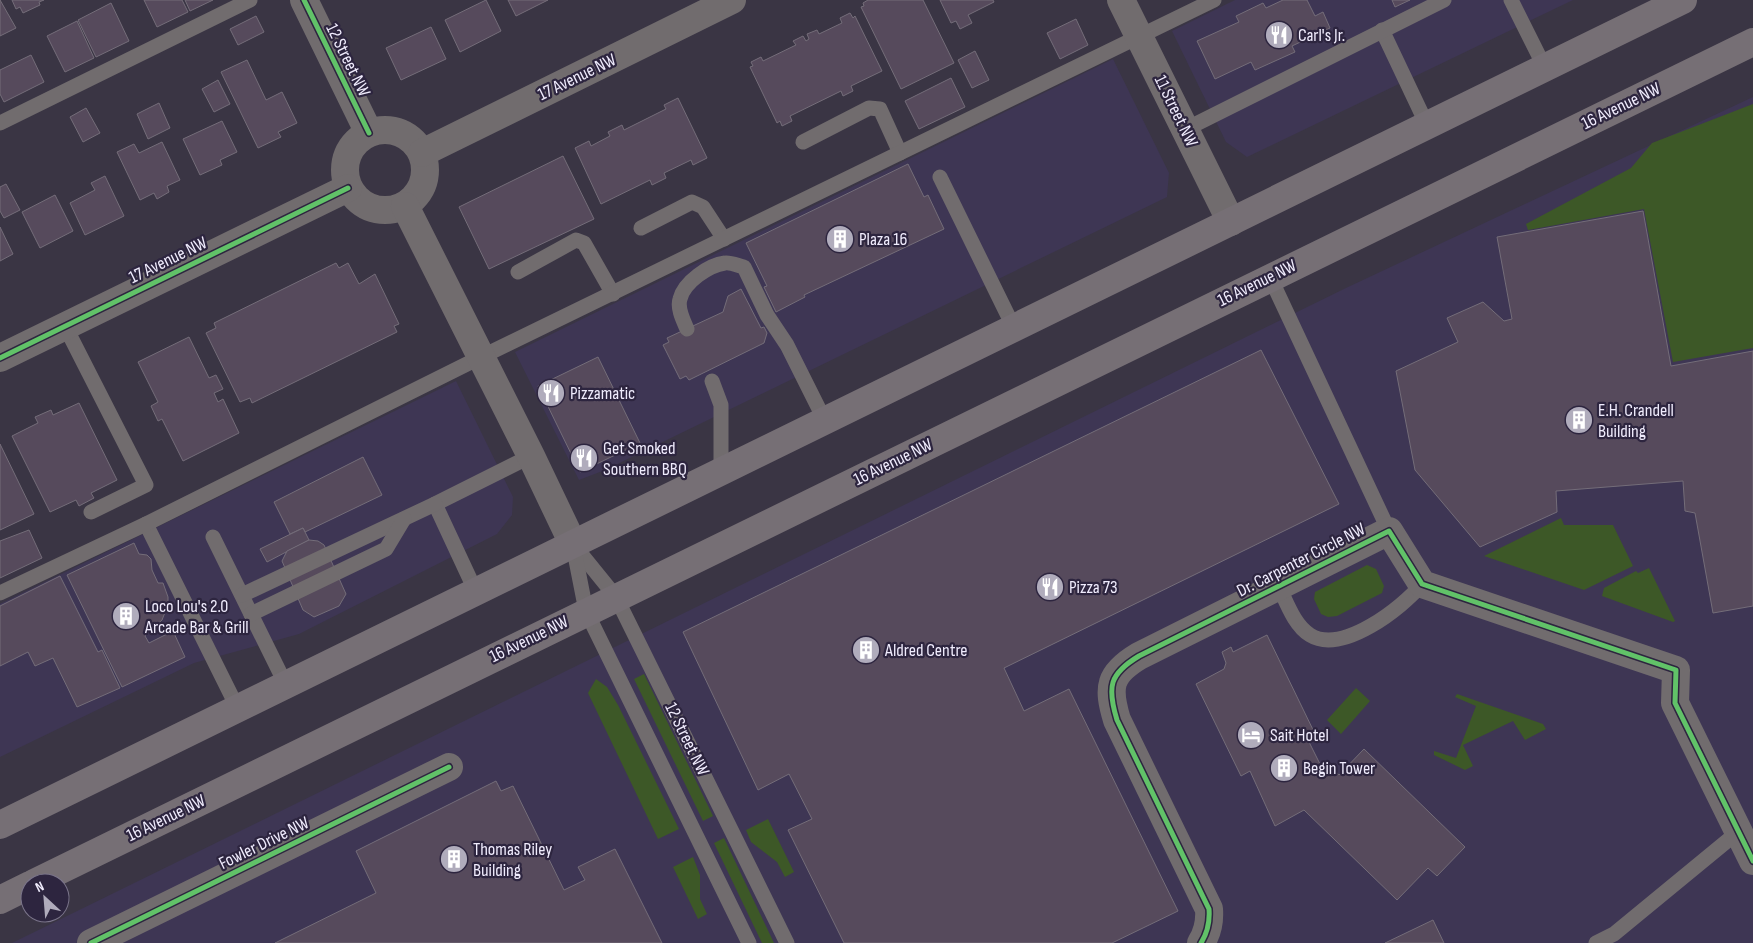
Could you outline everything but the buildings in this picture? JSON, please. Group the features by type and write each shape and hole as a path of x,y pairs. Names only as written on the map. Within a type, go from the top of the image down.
{"highway":[{"path":"0,825 1683,0"},
{"name":"16 Avenue NW","path":"54,873 1270,277 1749,46"},
{"path":"0,900 20,890"}],"street":[{"name":"12 Street NW","path":"304,0 369,133"},
{"name":"17 Avenue NW","path":"422,153 732,0"},
{"name":"11 Street NW","path":"1121,0 1231,222"},
{"path":"379,130 399,132 416,144 422,153 425,173 424,183 419,192 405,206 394,210 372,209 362,204 348,188 344,166 347,156 356,142 369,133 379,130"},
{"name":"17 Avenue NW","path":"0,358 348,188"},
{"name":"12 Street NW","path":"405,206 531,456 573,544"},
{"name":"Dr. Carpenter Circle NW","path":"1201,943 1210,920 1209,908 1117,720 1110,698 1112,683 1118,671 1139,656 1389,531 1422,584"},
{"path":"1422,584 1676,670 1675,703 1753,861"},
{"name":"Fowler Drive NW","path":"91,943 449,767"}],"lane":[{"path":"0,122 250,0"},
{"path":"0,593 146,524 1214,0"},
{"path":"1186,129 1444,0"},
{"path":"1511,0 1545,68"},
{"path":"1382,30 1428,125"},
{"path":"803,142 869,108 880,109 900,154"},
{"path":"940,177 1014,328"},
{"path":"641,228 692,202 702,207 724,239"},
{"path":"518,272 576,240 584,243 613,294"},
{"path":"687,329 681,315 680,299 687,286 702,272 726,262 744,268 767,315 787,344 825,421"},
{"path":"1270,277 1389,531"},
{"path":"65,326 146,485 91,512"},
{"path":"712,380 721,405 721,472"},
{"path":"242,595 404,519 531,456"},
{"path":"435,504 476,592"},
{"path":"251,614 386,549 404,519"},
{"path":"146,524 238,709"},
{"path":"213,537 286,685"},
{"name":"12 Street NW","path":"573,544 616,597 787,943"},
{"name":"12 Street NW","path":"573,544 586,611 749,943"},
{"path":"1279,587 1299,625 1309,635 1323,641 1340,640 1394,612 1422,584"},
{"path":"1596,943 1614,934 1738,832"}],"shaded area":[{"path":"1235,0 1573,0 1247,157 1226,142 1172,31"},
{"path":"1113,59 1169,173 1167,197 605,470 579,480 515,352"},
{"path":"1753,97 1753,943 12,943 53,923 70,923 70,915 1346,288"},
{"path":"456,381 513,497 512,515 497,534 299,634 194,663 0,757 0,604"}],"green space":[{"path":"1753,104 1753,348 1673,362 1644,209 1528,230 1526,224 1631,168 1652,143"},
{"path":"1561,518 1564,525 1613,525 1633,566 1584,590 1484,556"},
{"path":"1367,565 1376,569 1384,586 1382,593 1337,616 1328,617 1321,614 1314,599 1315,592"},
{"path":"1649,568 1675,621 1673,622 1602,596 1604,588 1636,571 1638,573"},
{"path":"644,674 713,816 703,821 634,679"},
{"path":"596,679 607,687 618,705 679,829 658,839 588,693"},
{"path":"1356,688 1370,701 1341,734 1327,720"},
{"path":"1457,694 1543,724 1546,729 1525,740 1513,721 1463,745 1473,766 1465,770 1434,755 1434,751 1456,758 1476,706 1455,697"},
{"path":"768,819 794,872 785,877 777,862 751,842 746,830"},
{"path":"724,838 774,943 762,943 714,843"},
{"path":"693,857 700,875 700,899 707,914 698,919 673,867"}],"cycle path":[{"path":"304,0 369,133"},
{"path":"0,358 348,188"},
{"path":"1201,943 1208,927 1209,909 1117,720 1112,699 1113,682 1116,675 1139,656 1389,531 1422,584 1676,670 1675,703 1753,861"},
{"path":"91,943 449,767"}],"place":[{"name":"Carl's Jr.","path":"1279,35"},
{"name":"Plaza 16","path":"840,239"},
{"name":"Pizzamatic","path":"551,393"},
{"name":"E.H. Crandell Building","path":"1579,420"},
{"name":"Get Smoked Southern BBQ","path":"584,458"},
{"name":"Pizza 73","path":"1050,587"},
{"name":"Loco Lou's 2.0 Arcade Bar & Grill","path":"126,616"},
{"name":"Aldred Centre","path":"866,650"},
{"name":"Sait Hotel","path":"1251,735"},
{"name":"Begin Tower","path":"1284,768"},
{"name":"Thomas Riley Building","path":"454,859"}]}
